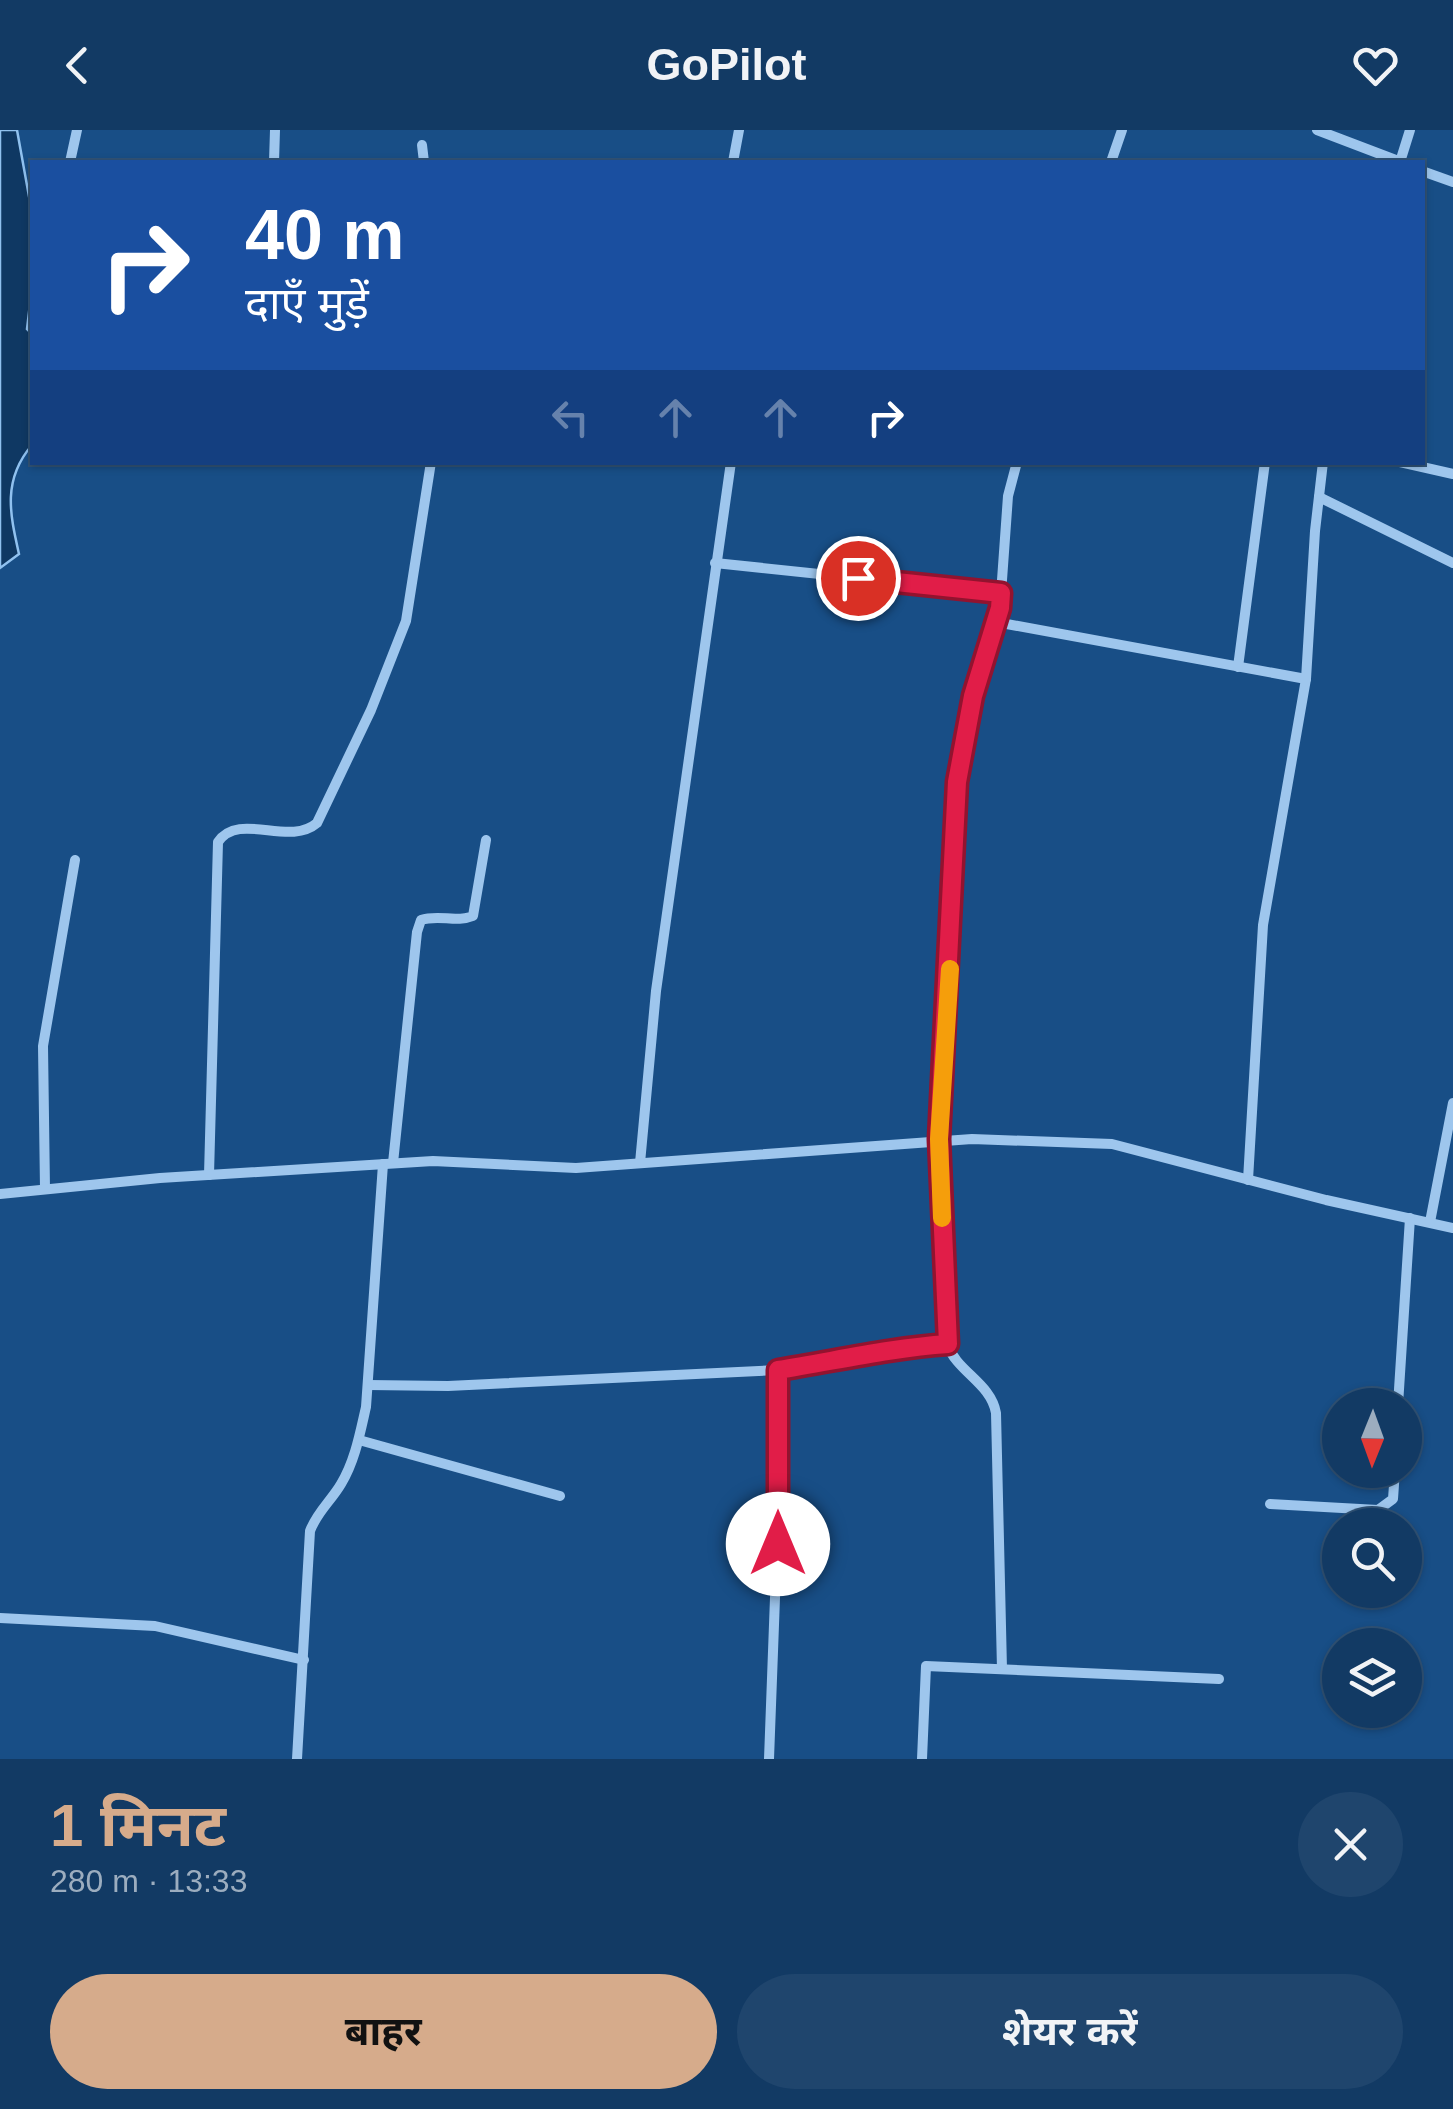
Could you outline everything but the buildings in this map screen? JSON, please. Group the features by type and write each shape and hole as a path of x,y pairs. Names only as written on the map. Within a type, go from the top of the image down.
{"street":[{"path":"70,160 77,130"},
{"path":"274,160 275,130"},
{"path":"733,160 740,130"},
{"path":"1112,160 1122,130"},
{"path":"1317,130 1395,160"},
{"path":"1401,160 1410,130"},
{"path":"422,144 424,160"},
{"path":"1425,172 1453,182"},
{"path":"209,1175 218,842 224,833 237,829 300,833 317,823 371,710 406,621 431,465"},
{"path":"640,1163 656,991 730,465"},
{"path":"1002,1669 995,1404 952,1356 948,1344 939,1139 957,782 973,696 996,622 1008,496 1015,465"},
{"path":"1238,667 1265,465"},
{"path":"1248,1180 1263,925 1306,680 1323,465"},
{"path":"1413,465 1453,474"},
{"path":"1319,497 1453,562"},
{"path":"714,564 1001,593"},
{"path":"996,622 1306,680"},
{"path":"296,1759 310,1531 316,1514 344,1479 359,1440 368,1385 388,1164 418,932 421,920 432,916 462,920 474,916 486,840"},
{"path":"45,1189 44,1046 75,860"},
{"path":"1430,1222 1453,1104"},
{"path":"0,1194 433,1160 576,1168 939,1139 1112,1144 1453,1228"},
{"path":"1399,1388 1410,1218"},
{"path":"368,1385 448,1386 778,1370 890,1348 948,1344"},
{"path":"769,1759 778,1544 778,1370"},
{"path":"359,1440 560,1496"},
{"path":"1270,1504 1378,1510 1388,1506 1394,1488"},
{"path":"0,1618 155,1626 304,1660"},
{"path":"922,1759 926,1666 1219,1679"}],"water":[{"path":"0,130 17,130 30,202 30,448 12,484 11,511 19,554 0,568"}],"slow traffic":[{"path":"942,1218 939,1139 950,969"}],"route":[{"path":"778,1544 778,1370 890,1348 948,1344 939,1139 957,782 973,696 1001,593 858,578"}]}
